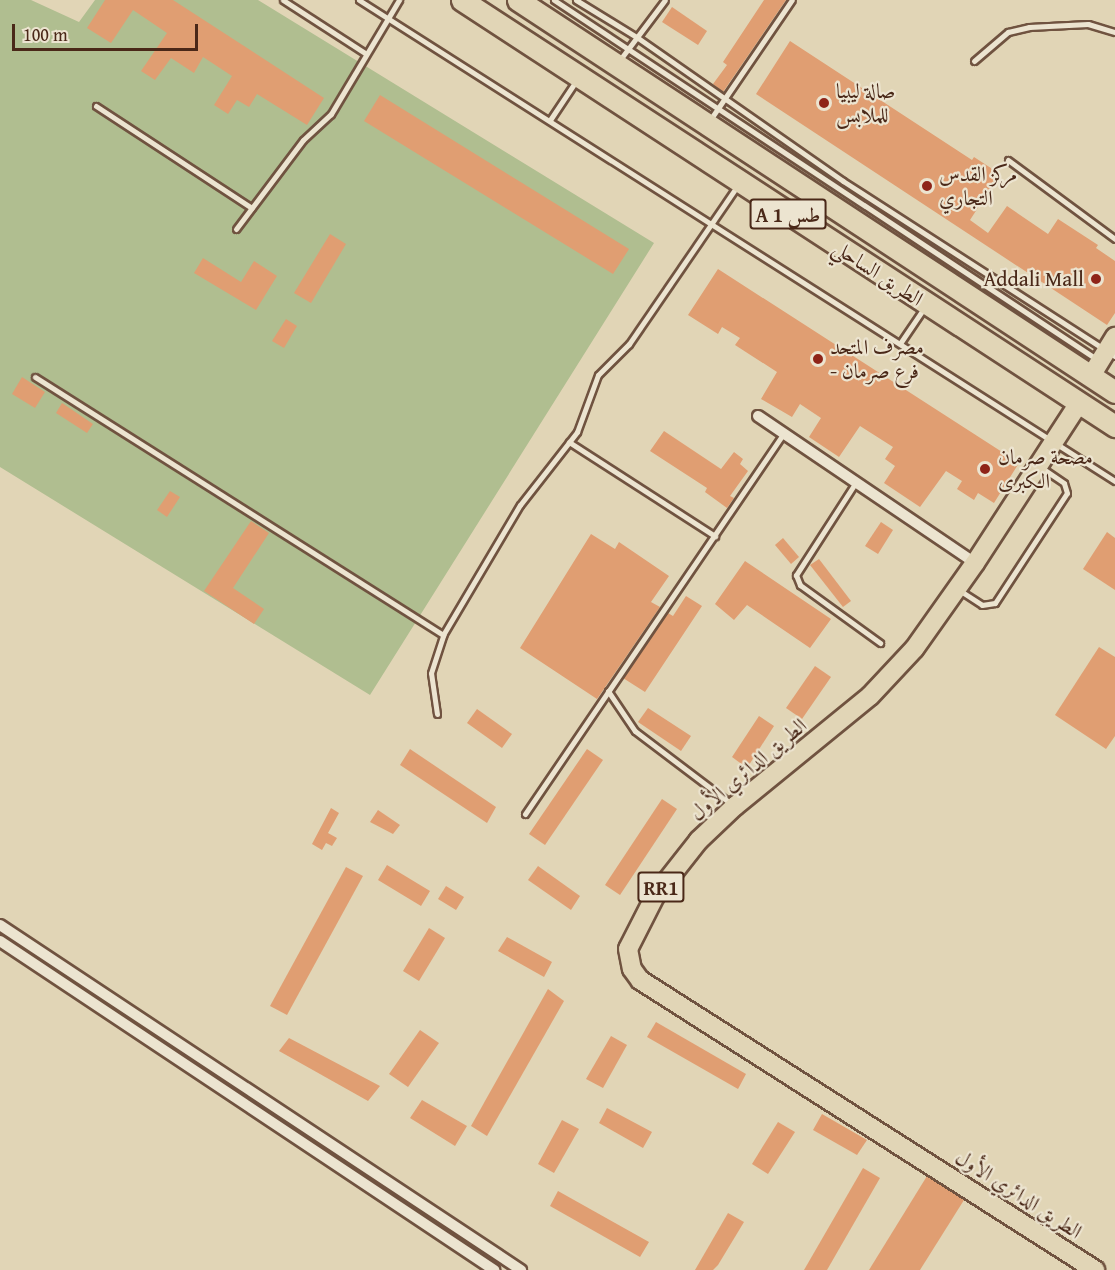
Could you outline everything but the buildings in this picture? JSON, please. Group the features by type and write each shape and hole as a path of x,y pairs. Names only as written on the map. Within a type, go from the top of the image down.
{"highway":[{"name":"الطريق الساحلي","path":"462,0 1115,426"},
{"name":"الطريق الساحلي","path":"518,0 623,57 833,196 1105,356 1115,392"}],"main road":[{"name":"الطريق الدائري الأول","path":"1079,403 958,589 914,649 870,696 735,806 683,859 642,916 628,949 635,975 1095,1270"}],"street":[{"path":"758,416 975,563"},
{"path":"0,925 521,1270"},
{"path":"0,941 494,1270"}],"lane":[{"path":"283,0 364,53"},
{"path":"359,0 901,342 1115,481"},
{"path":"236,229 303,140 331,114 364,53 399,0"},
{"path":"554,0 623,57 665,0"},
{"path":"576,0 638,38 843,181 1105,356"},
{"path":"713,116 792,0"},
{"path":"974,61 1008,32 1029,27 1088,24 1115,32"},
{"path":"550,120 579,77"},
{"path":"96,106 252,208"},
{"path":"1008,160 1115,239"},
{"path":"833,196 843,181"},
{"path":"437,714 431,673 443,635 520,505 569,442 598,375 629,344 740,182"},
{"path":"901,342 927,304"},
{"path":"35,377 443,635"},
{"path":"525,814 784,433"},
{"path":"569,442 715,536"},
{"path":"958,589 982,605 995,603 1066,496 1064,483 1039,465"},
{"path":"856,482 796,575 800,585 880,643"},
{"path":"608,691 634,731 735,806"}],"green space":[{"path":"0,0 31,0 79,22 95,0 258,0 654,243 370,695 0,467"}],"place":[{"name":"صالة ليبيا للملابس","path":"824,103"},
{"name":"مركز القدس التجاري","path":"927,186"},
{"name":"Addali Mall","path":"1096,279"},
{"name":"مصرف المتحد - فرع صرمان","path":"818,359"},
{"name":"مصحة صرمان الكبرى","path":"985,469"}]}
